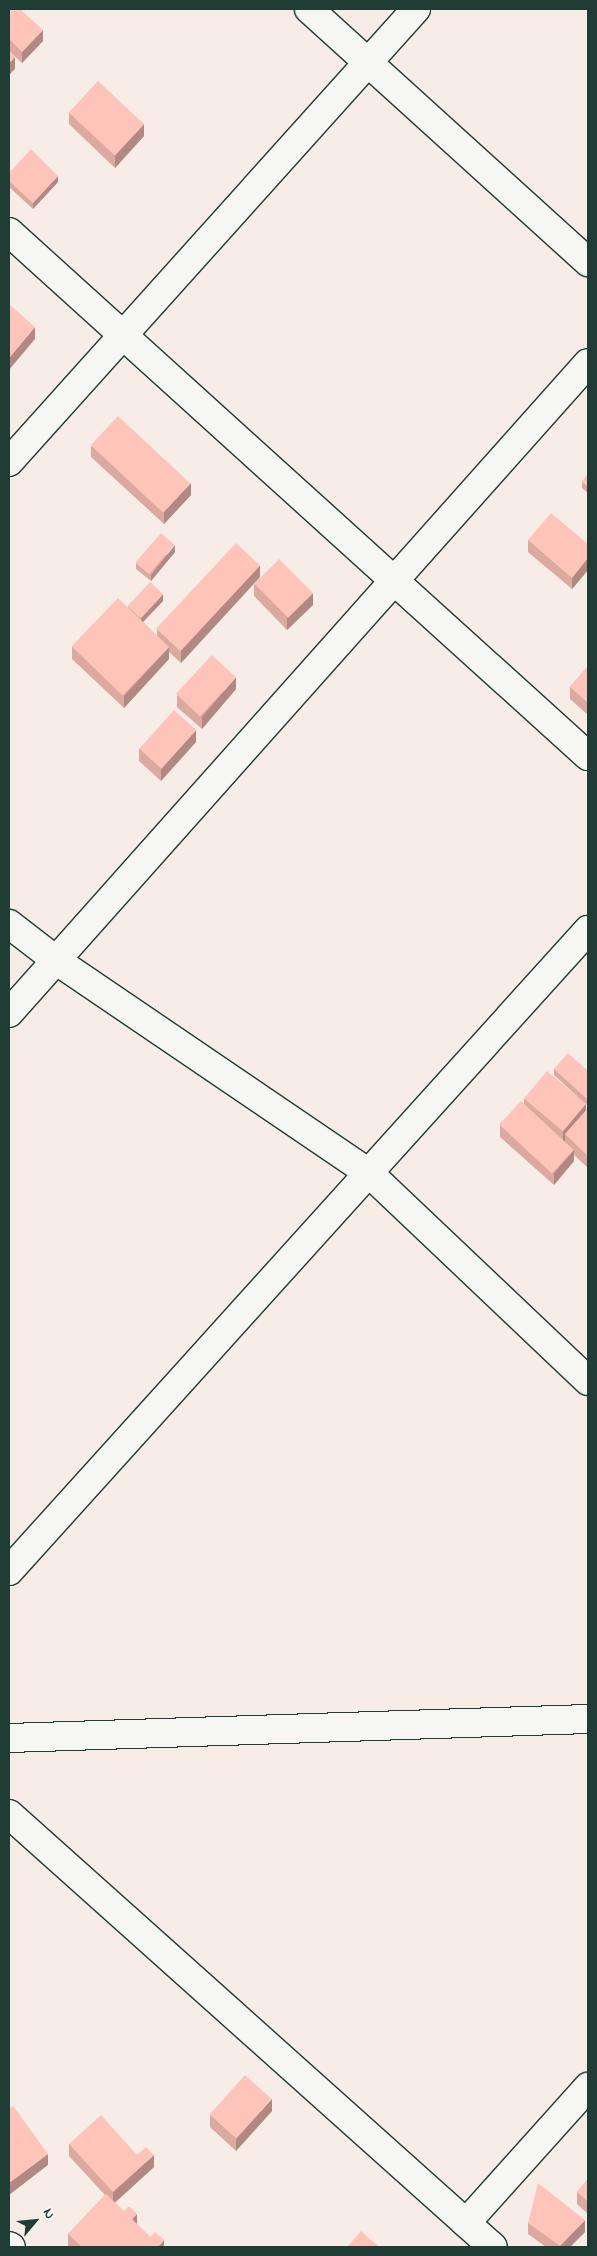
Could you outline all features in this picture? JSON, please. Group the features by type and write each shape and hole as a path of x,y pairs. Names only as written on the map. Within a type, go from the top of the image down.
{"street":[{"path":"309,9 588,262"},
{"path":"9,462 416,9"},
{"path":"9,232 588,756"},
{"path":"9,1013 393,579 588,363"},
{"path":"9,924 57,961 369,1173 588,1381"},
{"path":"9,1571 588,930"},
{"path":"9,1738 588,1719"},
{"path":"9,1814 493,2247"},
{"path":"466,2223 588,2087"}],"building":[{"path":"9,9 20,9 43,30 22,52 9,39"},
{"path":"9,51 15,57 9,63"},
{"path":"98,81 144,124 115,155 69,112"},
{"path":"31,149 58,176 33,203 9,181 9,173"},
{"path":"9,304 35,327 9,358"},
{"path":"118,416 190,484 163,513 91,445"},
{"path":"588,474 588,487 582,482"},
{"path":"551,513 588,544 588,558 572,578 528,540"},
{"path":"161,533 175,545 149,574 135,562"},
{"path":"236,543 260,566 180,651 156,629"},
{"path":"279,559 313,593 288,618 254,584"},
{"path":"150,582 163,594 141,618 127,606"},
{"path":"118,598 169,647 123,696 71,646"},
{"path":"212,655 236,678 200,716 176,694"},
{"path":"588,666 588,703 570,687"},
{"path":"174,710 196,730 161,769 139,749"},
{"path":"568,1053 588,1071 588,1100 554,1069"},
{"path":"547,1071 586,1104 563,1131 524,1099"},
{"path":"521,1101 574,1150 552,1174 499,1124"},
{"path":"588,1108 588,1156 565,1134"},
{"path":"245,2075 272,2099 236,2138 210,2114"},
{"path":"13,2106 48,2154 9,2183 9,2109"},
{"path":"101,2115 137,2155 146,2147 154,2155 113,2192 69,2144"},
{"path":"588,2179 588,2202 577,2192"},
{"path":"538,2183 585,2220 560,2246 528,2223"},
{"path":"106,2194 124,2211 129,2206 137,2214 132,2219 150,2237 155,2232 164,2240 158,2247 82,2247 68,2234"},
{"path":"361,2231 379,2247 347,2247"}]}
